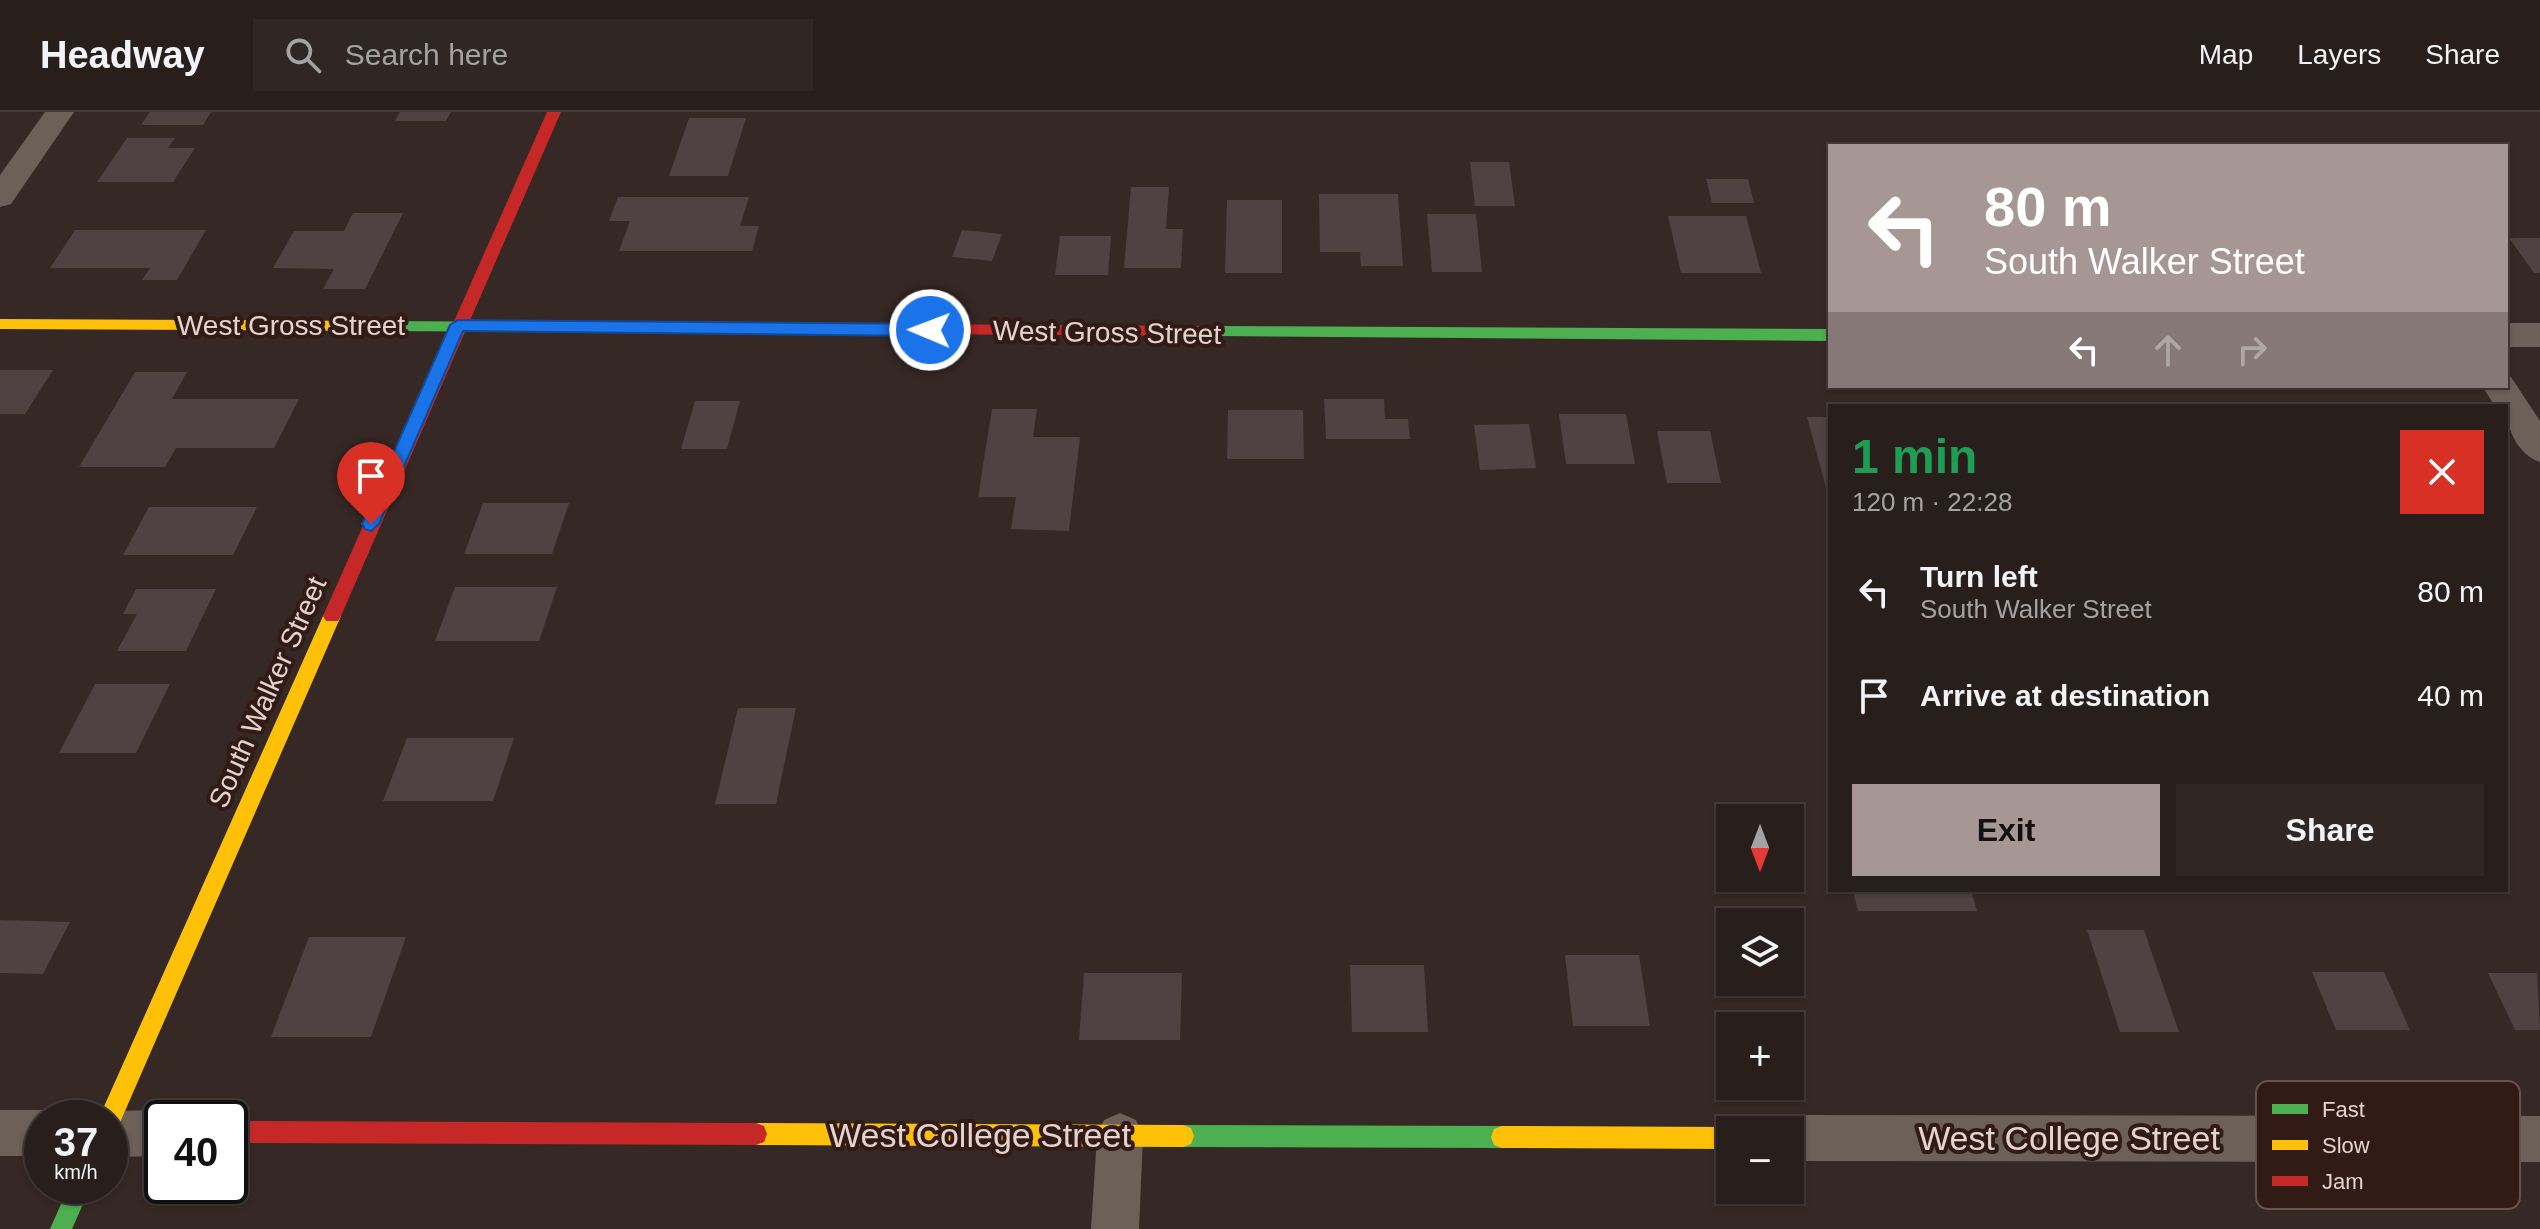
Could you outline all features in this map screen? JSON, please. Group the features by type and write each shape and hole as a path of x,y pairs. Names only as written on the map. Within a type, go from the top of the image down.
{"street":[{"path":"0,197 60,112"},
{"name":"South Walker Street","path":"118,1100 554,112"},
{"name":"West Gross Street","path":"0,324 1828,335"},
{"path":"2508,335 2540,335"},
{"path":"2500,388 2540,449"},
{"name":"West College Street","path":"248,1132 1716,1138"},
{"path":"0,1133 24,1133"},
{"path":"1115,1229 1120,1136"},
{"name":"West College Street","path":"1804,1138 2256,1139"},
{"name":"West College Street","path":"2520,1139 2540,1139"},
{"path":"61,1229 72,1204"}],"building":[{"path":"150,112 211,112 203,125 141,125"},
{"path":"400,112 451,112 446,121 395,121"},
{"path":"689,118 746,118 728,176 669,176"},
{"path":"127,138 175,138 168,148 195,148 173,182 97,182"},
{"path":"1470,162 1509,162 1515,206 1475,206"},
{"path":"1706,179 1748,179 1754,203 1712,203"},
{"path":"1131,187 1169,187 1166,229 1183,229 1181,268 1124,268"},
{"path":"1319,194 1398,194 1403,266 1361,266 1360,252 1320,252"},
{"path":"618,197 749,197 740,226 759,226 752,251 619,251 630,221 609,221"},
{"path":"1227,200 1282,200 1282,273 1225,273"},
{"path":"353,213 403,213 365,289 323,289 334,269 273,268 294,231 344,231"},
{"path":"1427,214 1476,214 1482,272 1432,272"},
{"path":"1668,216 1746,216 1761,273 1681,273"},
{"path":"75,230 206,230 177,280 142,280 150,268 50,268"},
{"path":"962,230 1002,234 992,261 952,257"},
{"path":"1060,236 1111,236 1108,275 1055,275"},
{"path":"2509,238 2540,238 2540,273 2534,273"},
{"path":"0,370 53,370 25,414 0,414"},
{"path":"135,372 187,372 172,399 299,399 274,448 176,448 165,467 79,467"},
{"path":"1324,399 1384,399 1385,419 1408,419 1410,439 1326,439"},
{"path":"695,401 740,401 727,449 681,449"},
{"path":"992,409 1037,409 1033,437 1080,437 1069,531 1011,529 1016,497 978,497"},
{"path":"1228,410 1303,410 1304,459 1227,459"},
{"path":"1559,414 1626,414 1635,464 1566,464"},
{"path":"1807,417 1828,417 1826,488"},
{"path":"1529,424 1536,468 1480,470 1474,425"},
{"path":"1657,431 1710,431 1721,483 1667,483"},
{"path":"483,503 569,503 552,554 464,554"},
{"path":"149,507 257,507 233,555 123,555"},
{"path":"455,587 557,587 539,641 435,641"},
{"path":"136,589 216,589 186,651 117,651 137,614 123,614"},
{"path":"95,684 170,684 136,753 59,753"},
{"path":"738,708 796,708 776,804 715,804"},
{"path":"407,738 514,738 493,801 383,801"},
{"path":"1853,892 1972,892 1977,911 1858,911"},
{"path":"0,920 70,922 43,974 0,973"},
{"path":"2087,930 2144,930 2179,1032 2120,1032"},
{"path":"309,937 406,937 371,1037 271,1037"},
{"path":"1565,955 1639,955 1650,1026 1573,1026"},
{"path":"1350,965 1424,965 1428,1032 1352,1032"},
{"path":"2312,972 2384,972 2410,1030 2336,1030"},
{"path":"1084,973 1182,973 1180,1040 1079,1040"},
{"path":"2488,973 2537,973 2540,1030 2515,1030"}],"traffic: fast":[{"path":"375,326 733,328"},
{"path":"1218,331 1828,335"},
{"path":"1183,1136 1502,1137"},
{"path":"61,1229 72,1204"}],"traffic: slow":[{"path":"0,324 375,326"},
{"path":"118,1100 332,616"},
{"path":"756,1134 1183,1136"},
{"path":"1502,1137 1716,1138"}],"traffic: jam":[{"path":"332,616 554,112"},
{"path":"733,328 1218,331"},
{"path":"248,1132 756,1134"}],"route":[{"path":"371,524 458,325 930,330"}]}
